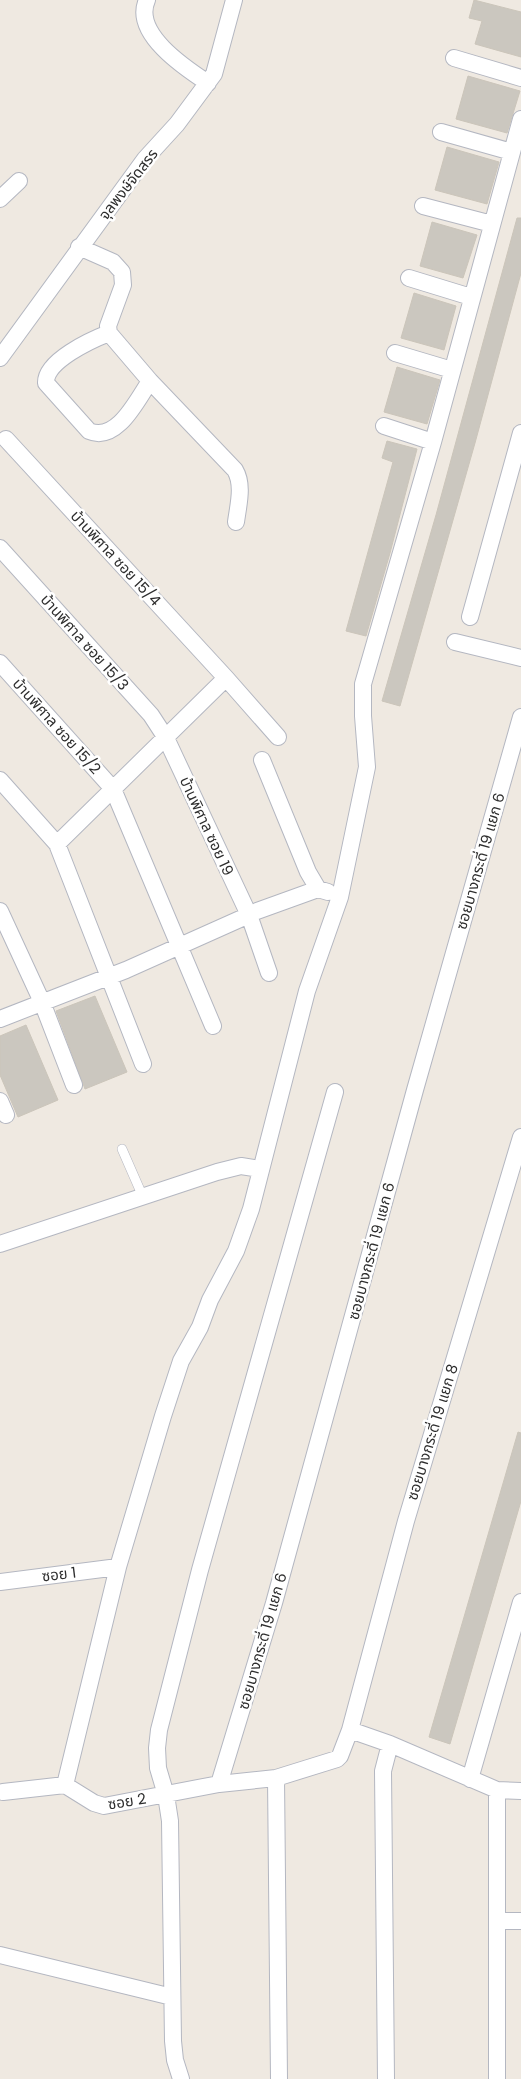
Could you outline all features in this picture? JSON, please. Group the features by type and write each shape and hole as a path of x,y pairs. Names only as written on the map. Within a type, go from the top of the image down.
{"street":[{"path":"147,0 144,6 144,18 166,53 208,83"},
{"name":"จุลพงษ์จัดสรร","path":"0,358 79,247 146,158 177,124 214,74 234,0"},
{"path":"454,58 521,78"},
{"path":"3,1792 65,1785 118,1567 181,1361 200,1327 210,1300 236,1251 251,1209 307,991 340,897 367,767 362,716 363,684 521,118"},
{"path":"441,132 512,152"},
{"path":"0,199 19,181"},
{"path":"423,206 492,224"},
{"path":"79,247 113,262 122,272 124,285 108,326 109,333 150,381 238,475 240,492 236,522"},
{"path":"409,278 471,297"},
{"path":"109,333 85,342 50,368 46,375 46,383 89,431 99,434 110,430 122,422 150,381"},
{"path":"395,353 452,370"},
{"path":"384,426 432,442"},
{"path":"470,617 521,433"},
{"name":"บ้านพิศาล ซอย 15/4","path":"6,439 278,737"},
{"name":"บ้านพิศาล ซอย 15/3","path":"0,548 151,715 166,738"},
{"path":"455,642 521,658"},
{"name":"บ้านพิศาล ซอย 15/2","path":"0,662 113,789 214,1026"},
{"path":"57,844 226,678"},
{"name":"ซอยบางกระดี่ 19 แยก 6","path":"219,1784 274,1604 415,1090 521,717"},
{"name":"บ้านพิศาล ซอย 19","path":"166,738 253,913 269,973"},
{"path":"262,760 308,872 318,889 340,897"},
{"path":"0,780 57,844 143,1064"},
{"path":"0,1019 110,977 253,913 318,889"},
{"path":"0,912 42,1002 74,1085"},
{"path":"181,2079 174,2051 170,1821 166,1795 158,1768 157,1748 164,1708 200,1570 335,1092"},
{"name":"ซอยบางกระดี่ 19 แยก 8","path":"276,1778 337,1759 350,1730 406,1521 521,1137"},
{"path":"0,1244 217,1172 241,1166 260,1169"},
{"name":"ซอย 1","path":"0,1582 118,1567"},
{"path":"470,1779 521,1602"},
{"path":"350,1730 390,1744 497,1790 521,1791"},
{"path":"386,2079 383,1771 390,1744"},
{"path":"276,1778 279,2079"},
{"name":"ซอย 2","path":"65,1785 94,1803 104,1806 219,1784 276,1778"},
{"path":"497,1790 497,2079"},
{"path":"498,1921 521,1921"},
{"path":"0,1955 172,1997"}],"lane":[{"path":"122,1150 143,1197"}],"building":[{"path":"474,0 521,12 521,57 475,44 482,21 469,18"},
{"path":"468,76 520,91 507,133 456,119"},
{"path":"447,147 499,162 487,204 435,190"},
{"path":"517,218 521,218 521,273 400,706 382,701 436,515"},
{"path":"432,222 477,235 463,278 420,266"},
{"path":"414,293 456,306 444,350 401,338"},
{"path":"397,367 440,380 427,424 384,412"},
{"path":"387,441 417,449 366,636 346,631 393,462 382,458"},
{"path":"95,996 127,1072 85,1089 56,1011"},
{"path":"26,1025 58,1100 18,1117 0,1075 0,1036"},
{"path":"518,1432 521,1433 521,1501 450,1744 429,1737"}]}
